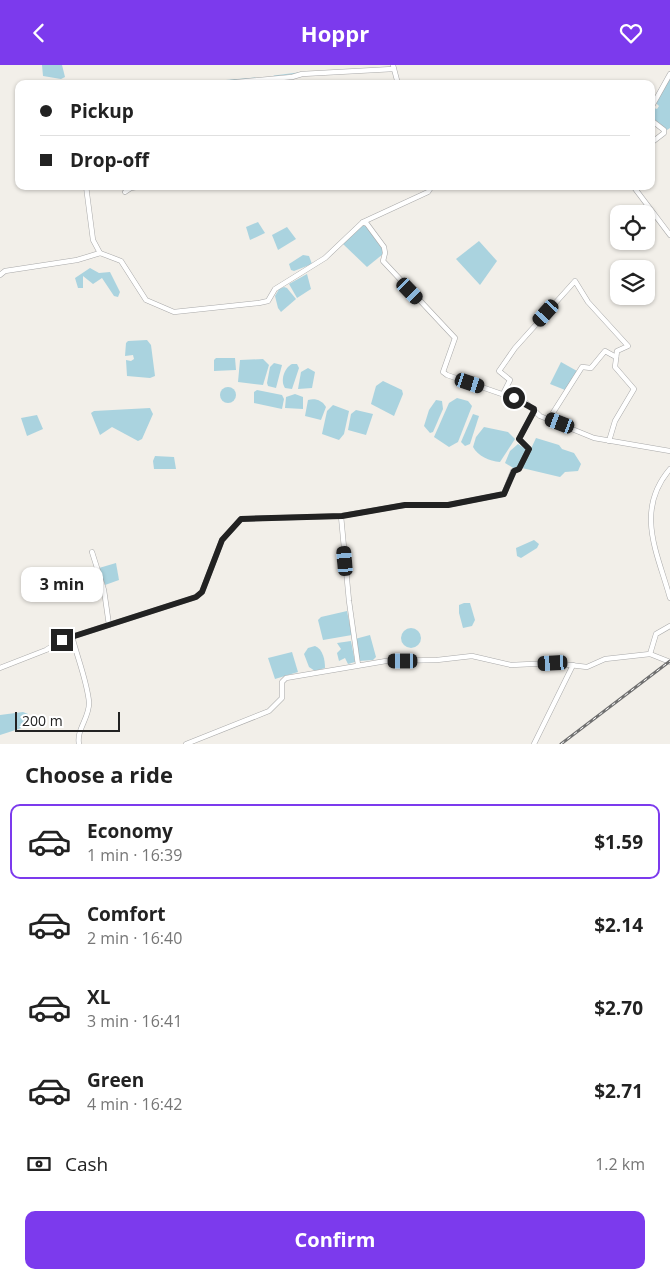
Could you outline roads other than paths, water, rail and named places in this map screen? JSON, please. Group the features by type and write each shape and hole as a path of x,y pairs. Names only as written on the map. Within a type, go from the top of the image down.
{"street":[{"path":"259,80 292,77 302,74 393,67 397,80"},
{"path":"655,101 670,74"},
{"path":"655,123 664,130 664,133 655,140"},
{"path":"87,190 93,240 100,253"},
{"path":"0,275 5,271 77,259 100,253 121,261 146,300 174,312 214,309 268,301 275,289 325,258 363,222 429,190"},
{"path":"636,190 670,235"},
{"path":"363,222 367,224 384,247 383,261 456,338 443,372 454,378 525,402 534,411 548,419 594,438 670,451"},
{"path":"503,394 510,380 499,371 515,348 575,281 588,302 628,345 619,350 615,367 634,389 615,421 609,441"},
{"path":"548,419 582,367 591,368 605,351 616,357"},
{"path":"0,668 72,636 196,597 202,592 222,540 241,519 342,516 405,505 448,505 504,494 514,471 519,469 529,449 519,439 534,411"},
{"path":"670,469 658,489 650,527 655,551 670,598"},
{"path":"342,516 349,601 358,665"},
{"path":"92,552 104,590 109,625"},
{"path":"650,653 656,634 670,626"},
{"path":"72,636 89,701 88,715 82,727 79,744"},
{"path":"186,744 269,711 282,698 282,682 286,678 358,665 386,661 437,660 472,656 511,665 553,663 587,667 605,659 650,653 670,662"},
{"path":"534,744 573,665"}],"water":[{"path":"42,65 62,65 65,77 61,79 43,76"},
{"path":"670,76 670,128 667,130 655,121 655,108 657,109 659,106 656,103"},
{"path":"258,222 265,233 250,240 246,227"},
{"path":"362,226 366,226 383,250 383,254 367,267 343,244"},
{"path":"287,227 296,239 278,250 272,235"},
{"path":"479,241 497,261 480,285 456,259"},
{"path":"303,255 309,256 312,264 294,271 291,270 289,264"},
{"path":"90,268 99,273 110,272 120,292 118,297 114,296 102,278 93,284 83,276 83,288 78,288 75,278"},
{"path":"307,274 311,289 297,298 289,284"},
{"path":"284,287 296,299 281,312 275,296 279,289"},
{"path":"147,340 151,345 155,376 150,378 127,376 126,360 131,361 134,359 133,355 125,356 126,343 128,341"},
{"path":"216,358 235,358 236,370 214,371 214,360"},
{"path":"263,359 269,365 263,385 238,382 240,360"},
{"path":"561,362 577,371 565,390 550,384"},
{"path":"274,363 282,365 276,388 268,386 267,383 270,367"},
{"path":"292,364 297,364 299,368 292,389 285,388 283,378 285,372"},
{"path":"308,368 315,372 312,388 298,389 301,372"},
{"path":"383,381 402,390 403,394 394,416 371,404 376,386"},
{"path":"225,387 231,387 236,392 234,401 225,403 220,398 220,392"},
{"path":"257,390 282,395 284,399 282,409 254,403 254,392"},
{"path":"295,394 303,397 303,409 285,408 286,397"},
{"path":"457,398 468,401 472,406 458,442 449,447 434,437 449,403"},
{"path":"308,400 318,400 326,407 321,420 305,416"},
{"path":"436,400 442,401 443,409 433,432 430,433 424,426 429,410"},
{"path":"333,405 349,411 344,434 339,440 322,434 327,411"},
{"path":"150,408 153,414 142,439 138,441 112,427 100,435 91,413 94,411"},
{"path":"356,410 373,414 366,435 348,430 351,414"},
{"path":"473,414 479,416 470,444 465,446 461,442"},
{"path":"37,415 43,429 27,436 21,418"},
{"path":"484,427 508,432 515,439 500,462 484,457 473,447 476,437"},
{"path":"536,438 559,445 562,449 574,453 581,464 578,471 565,472 560,477 522,468"},
{"path":"518,444 527,450 520,465 515,469 505,463 510,451"},
{"path":"155,456 174,457 176,469 154,469 153,461"},
{"path":"534,540 539,544 537,548 521,558 517,556 516,548"},
{"path":"116,563 119,580 105,585 99,568"},
{"path":"470,603 475,620 472,626 463,628 459,605"},
{"path":"347,611 352,635 323,640 318,620 321,617"},
{"path":"411,628 418,631 421,638 418,645 411,648 404,645 401,638 404,631"},
{"path":"370,635 376,657 373,660 359,661 355,639"},
{"path":"351,641 355,662 348,664 345,658 339,661 337,653 341,649 337,643"},
{"path":"315,646 322,652 325,668 315,671 309,667 304,654 308,648"},
{"path":"292,652 298,672 275,679 268,658"},
{"path":"23,712 28,714 28,726 0,735 0,715"}],"waterway":[{"path":"274,76 298,73"},
{"path":"232,80 255,78"}],"railway":[{"path":"561,744 670,661"}]}
